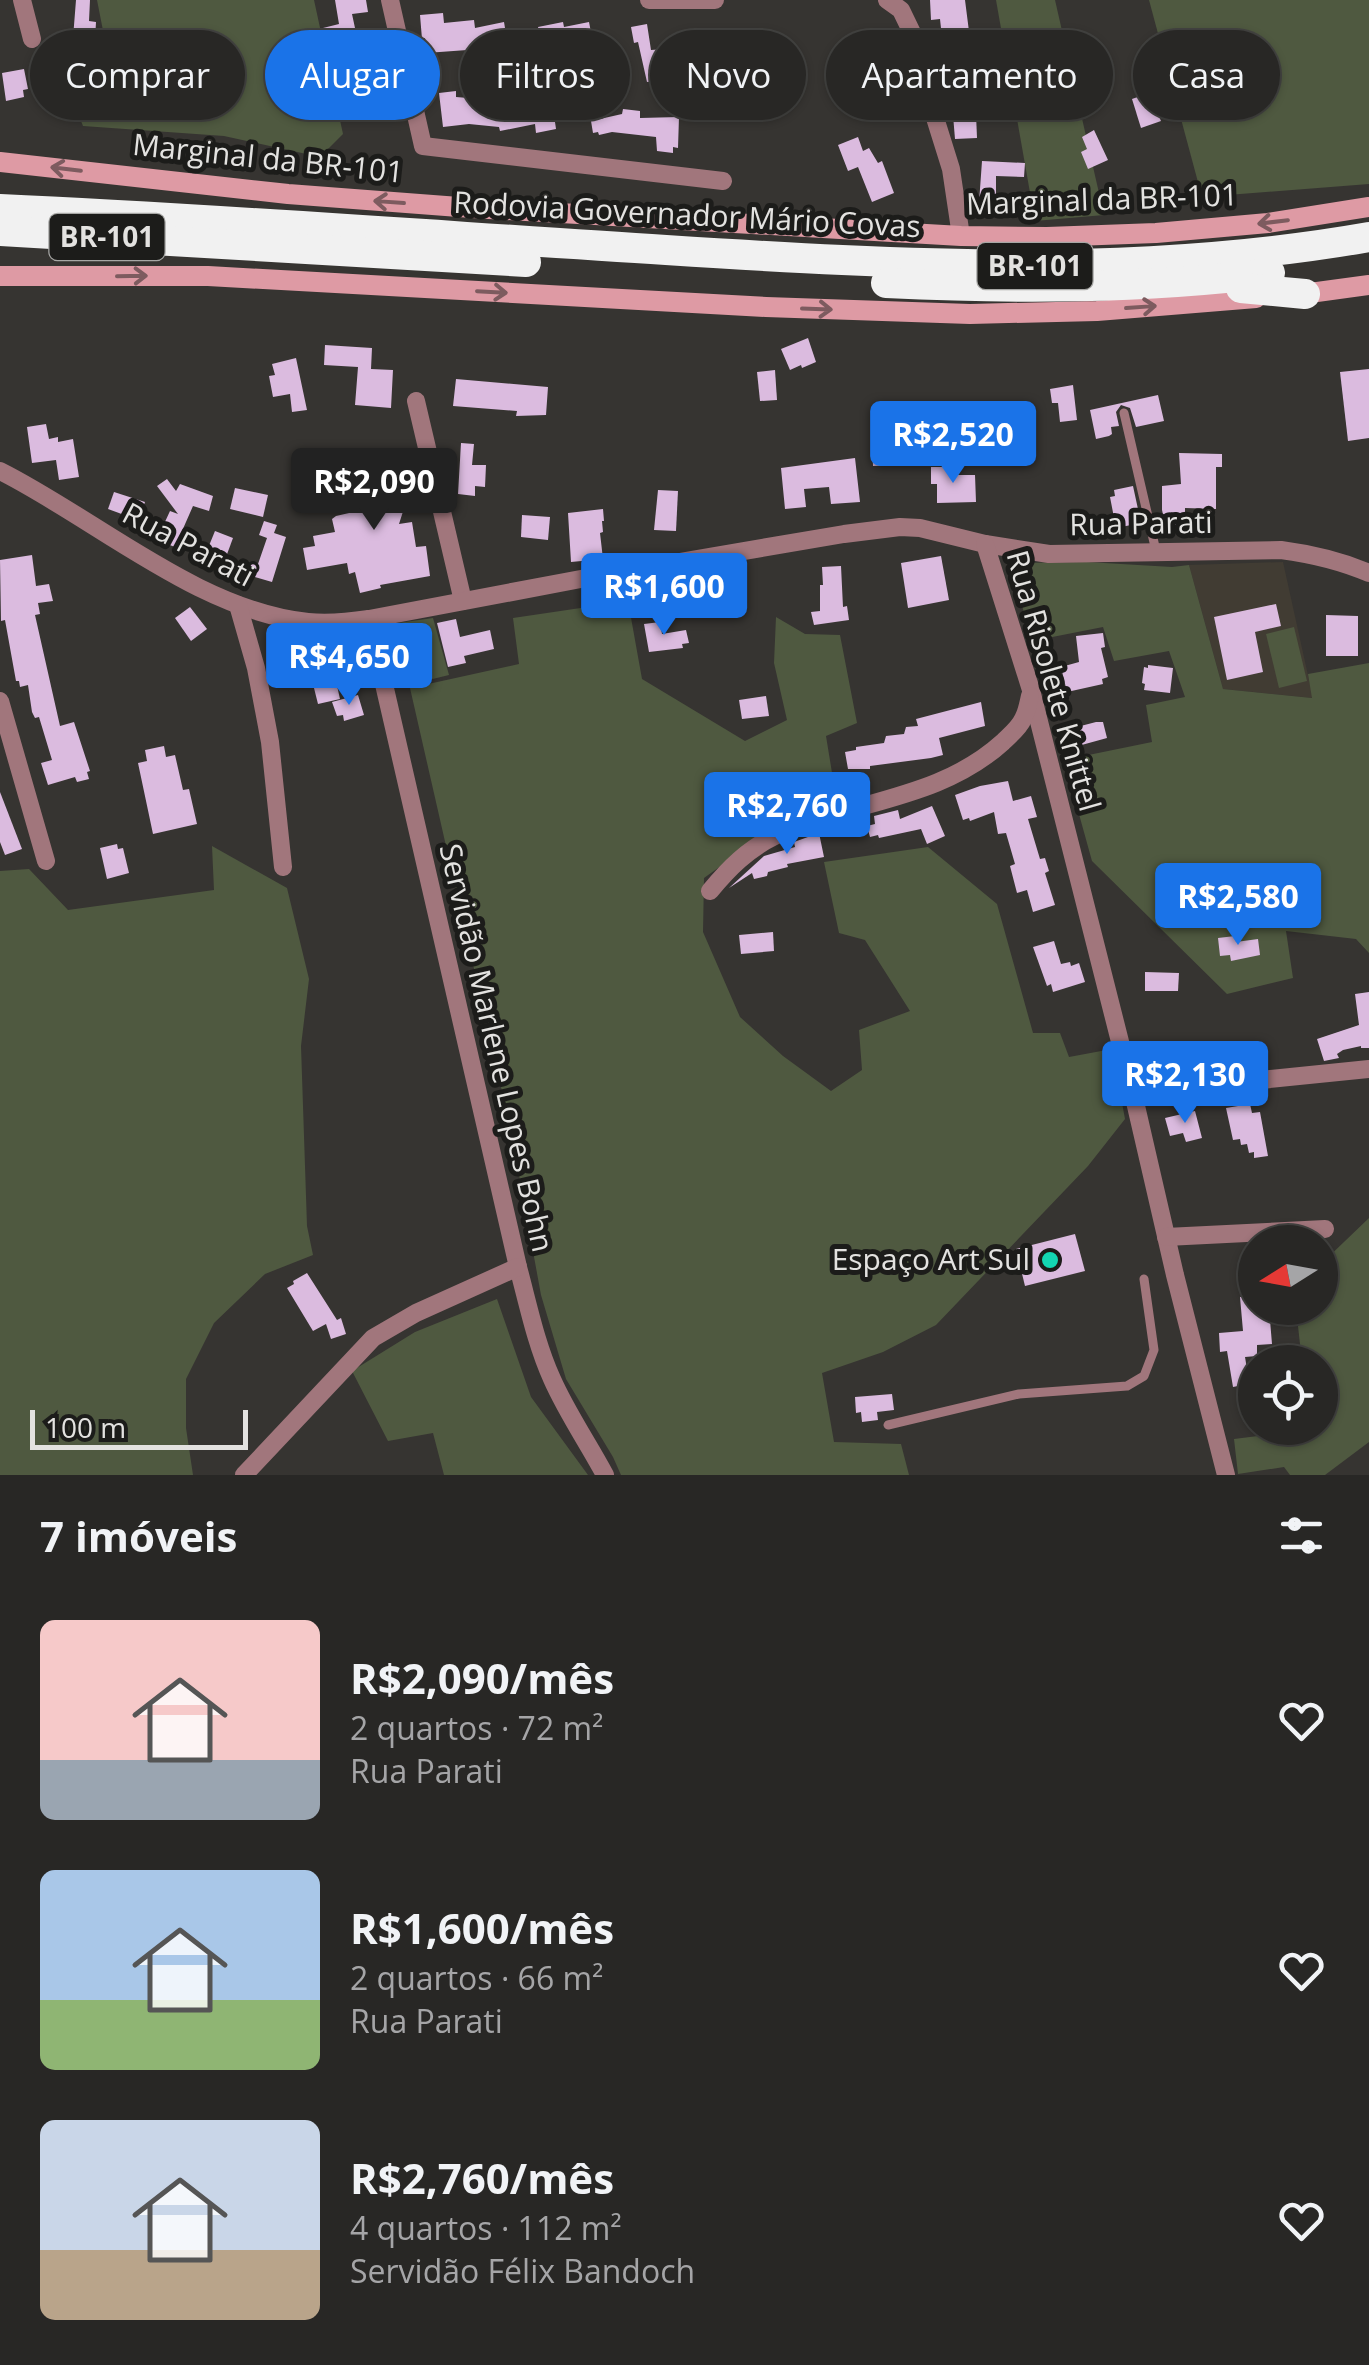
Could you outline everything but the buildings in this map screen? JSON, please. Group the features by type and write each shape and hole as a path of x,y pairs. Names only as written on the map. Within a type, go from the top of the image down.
{"highway":[{"name":"Rodovia Governador Mário Covas","path":"0,209 812,259 995,266 1242,256 1369,237"},
{"name":"Rodovia Governador Mário Covas","path":"0,231 963,287 1174,282 1369,258"},
{"path":"1174,282 1305,294"}],"main road":[{"name":"Marginal da BR-101","path":"0,162 306,196 961,236 1156,232 1268,222 1369,207"},
{"path":"0,276 208,276 766,307 970,314 1096,310 1305,294 1369,285"}],"street":[{"path":"22,0 30,31"},
{"path":"390,0 423,146 723,181"},
{"path":"650,0 715,0"},
{"path":"896,3 914,39 950,169 961,236"},
{"path":"416,401 463,601"},
{"name":"Rua Parati","path":"0,471 168,571 238,605 310,622 369,619 878,528 920,528 1049,554 1281,550 1344,563 1369,574"},
{"name":"Rua Risolete Knittel","path":"986,544 1031,690 1226,1475"},
{"path":"238,605 256,668 270,742 284,868"},
{"name":"Servidão Marlene Lopes Bohn","path":"369,619 518,1267 549,1375 605,1475"},
{"path":"710,891 748,852 774,836 838,812 930,786 979,762 1019,726 1031,690"},
{"path":"0,701 46,861"},
{"path":"1133,1093 1369,1069"},
{"path":"1166,1237 1238,1233"},
{"path":"244,1475 374,1338 416,1313 518,1267"}],"lane":[{"path":"1124,413 1156,551"},
{"path":"888,1425 1019,1394 1127,1386 1144,1376 1154,1350 1144,1279"}],"shaded area":[{"path":"1283,562 1313,698 1223,689 1189,565"}],"green space":[{"path":"97,0 314,0 320,30 265,30 265,120 340,120 343,134 320,157 224,136 83,126 81,120 245,120 245,30 103,30"},
{"path":"996,0 1055,0 1062,30 1001,30"},
{"path":"1149,0 1369,0 1369,184 1202,197 1181,120 1280,120 1280,30 1157,30"},
{"path":"1017,120 1082,120 1104,215 1035,221"},
{"path":"1010,563 1189,565 1223,689 1312,698 1308,674 1369,663 1369,953 1356,939 1286,931 1293,978 1227,994 1092,861 1064,760 1152,742 1146,705 1185,697 1169,651 1114,661 1103,627 1032,641"},
{"path":"628,601 642,679 745,741 787,720 774,663 776,617 805,634 840,635 857,723 826,736 834,785 704,878 703,932 740,1017 783,1056 831,1091 862,1070 859,1030 910,1011 865,940 839,933 824,862 928,847 997,904 1033,1033 1060,1033 1069,1057 1112,1049 1125,1119 1088,1166 936,1325 883,1352 822,1373 834,1442 901,1444 909,1475 621,1475 566,1379 541,1295 511,1131 410,688 519,664 513,618"},
{"path":"433,618 449,675 400,687 384,625"},
{"path":"1294,627 1307,681 1279,688 1266,634"},
{"path":"212,846 287,888 309,979 301,1046 307,1226 313,1255 265,1274 214,1323 186,1379 186,1428 193,1475 0,1475 0,871 29,869 68,910 214,890"},
{"path":"1369,1218 1369,1442 1325,1475 1290,1475 1284,1467 1238,1474 1234,1439 1238,1438 1238,1445 1338,1445 1338,1345 1300,1345 1298,1325 1338,1325 1338,1248"},
{"path":"497,1299 531,1397 588,1475 444,1475 433,1433 388,1441 352,1371 415,1332"}],"place":[{"name":"Espaço Art Sul","path":"1050,1260"}]}
